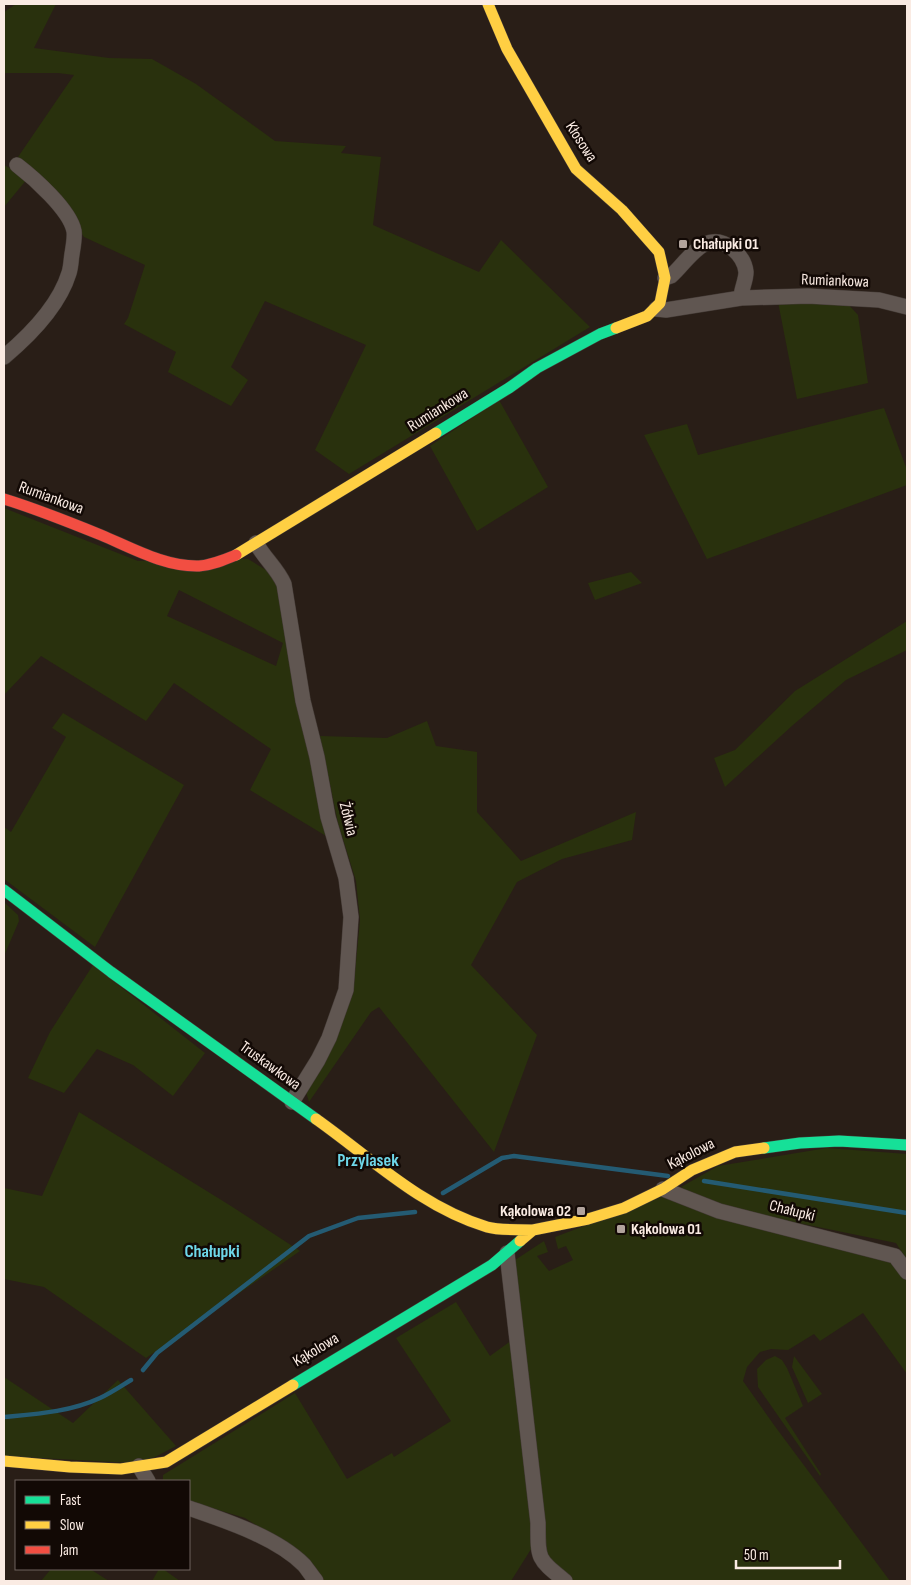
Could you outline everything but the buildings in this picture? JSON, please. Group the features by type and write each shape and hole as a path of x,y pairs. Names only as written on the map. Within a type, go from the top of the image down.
{"street":[{"name":"Kłosowa","path":"488,4 507,49 576,169 622,210 659,252 665,278 660,303 656,309"},
{"path":"4,357 42,320 69,273 73,250 74,231 64,211 43,188 17,165"},
{"path":"665,278 671,276 701,246 714,241 721,242 734,249 743,259 746,272 741,298"},
{"name":"Rumiankowa","path":"4,499 40,510 143,553 177,563 198,566 216,563 238,554 509,388 537,368 600,334 647,316 656,309 666,310 741,298 808,296 879,300 907,307"},
{"name":"Żółwia","path":"256,543 261,552 279,572 284,584 303,701 317,757 328,817 346,878 351,917 346,990 329,1038 292,1102"},
{"name":"Truskawkowa","path":"4,890 112,972 347,1141 395,1179 442,1210 489,1228 533,1230"},
{"name":"Kąkolowa","path":"4,1461 78,1468 121,1469 166,1462 492,1265 533,1230 588,1220 621,1209 664,1189 692,1170 735,1152 800,1143 839,1141 907,1145"},
{"name":"Chałupki","path":"664,1189 719,1211 895,1256 907,1272"},
{"path":"507,1253 538,1523 538,1552 544,1564 565,1581"},
{"path":"139,1466 147,1480"},
{"path":"190,1508 259,1535 286,1551 304,1566 316,1581"}],"green space":[{"path":"16,4 56,4 34,48 109,58 152,59 196,84 275,141 346,146 341,153 381,157 373,225 479,272 501,240 590,327 349,474 315,450 366,345 265,301 231,367 248,380 231,406 168,372 176,352 124,324 128,318 145,265 84,237 50,186 18,157 74,75 58,73 4,74 4,12"},
{"path":"4,165 28,178 4,207"},
{"path":"778,302 846,302 858,315 868,383 797,399"},
{"path":"499,400 548,487 477,531 430,446"},
{"path":"884,408 907,470 907,485 707,559 644,435 687,424 698,455"},
{"path":"4,508 138,561 248,559 276,576 331,839 250,790 271,749 174,683 146,721 41,656 4,695","holes":["179,590 283,643 276,666 167,616"]},
{"path":"631,572 642,583 595,600 588,583"},
{"path":"907,621 907,650 846,680 725,787 714,758 735,750 795,691"},
{"path":"63,713 184,785 95,947 4,879 4,827 11,832 66,737 52,728"},
{"path":"427,721 436,746 477,752 477,812 521,861 636,812 632,840 562,859 517,882 471,965 537,1035 494,1152 379,1007 371,1012 309,1102 306,1092 326,1057 353,994 360,920 356,881 338,823 320,736 387,738"},
{"path":"4,902 18,915 19,921 4,956"},
{"path":"93,965 205,1053 173,1096 133,1065 97,1049 64,1093 28,1078 50,1032"},
{"path":"79,1112 300,1251 146,1358 44,1287 4,1279 4,1188 42,1196"},
{"path":"827,1148 907,1154 907,1260 896,1243 760,1215 695,1197 681,1187 718,1166"},
{"path":"664,1196 894,1263 907,1279 907,1374 863,1313 820,1341 814,1334 788,1350 771,1349 760,1352 747,1367 743,1381 890,1581 574,1581 548,1559 512,1262 544,1241 548,1252 537,1256 549,1271 573,1260 566,1246 558,1249 555,1237"},
{"path":"456,1302 490,1356 515,1338 533,1546 511,1581 323,1581 302,1554 245,1518 190,1501 190,1480 163,1480 163,1475 295,1393 347,1479 392,1453 394,1457 451,1421 396,1338"},
{"path":"775,1356 782,1360 787,1368 803,1406 785,1418 821,1474 820,1476 758,1387 757,1369 766,1360"},
{"path":"794,1356 822,1394 808,1403 792,1367"},
{"path":"4,1377 73,1423 118,1380 176,1446 155,1457 132,1463 4,1456"},
{"path":"50,1570 92,1570 109,1581 41,1581"},
{"path":"158,1570 164,1570 180,1581 152,1581"}],"waterway":[{"path":"443,1193 502,1158 514,1156 668,1176"},
{"path":"704,1181 907,1213"},
{"path":"143,1370 157,1353 309,1236 358,1218 415,1212"},
{"path":"4,1417 53,1412 89,1403 131,1380"}],"traffic: fast":[{"path":"436,433 509,388 537,368 600,334 616,328"},
{"path":"4,890 111,972 316,1119"},
{"path":"764,1148 800,1143 839,1141 907,1145"},
{"path":"293,1385 492,1265 520,1241"}],"traffic: slow":[{"path":"488,4 507,49 576,169 622,210 659,252 665,278 660,303 647,316 616,328"},
{"path":"236,555 436,433"},
{"path":"316,1119 397,1180 440,1207 487,1227 533,1230"},
{"path":"520,1241 533,1230 588,1219 624,1208 663,1189 692,1170 735,1152 764,1148"},
{"path":"4,1461 121,1469 166,1462 293,1385"}],"traffic: jam":[{"path":"4,499 29,507 161,560 199,566 218,562 236,555"}],"place":[{"name":"Chałupki 01","path":"683,244"},
{"name":"Kąkolowa 02","path":"581,1211"},
{"name":"Kąkolowa 01","path":"621,1229"}],"district":[{"name":"Przylasek","path":"368,1160"},
{"name":"Chałupki","path":"212,1251"}]}
